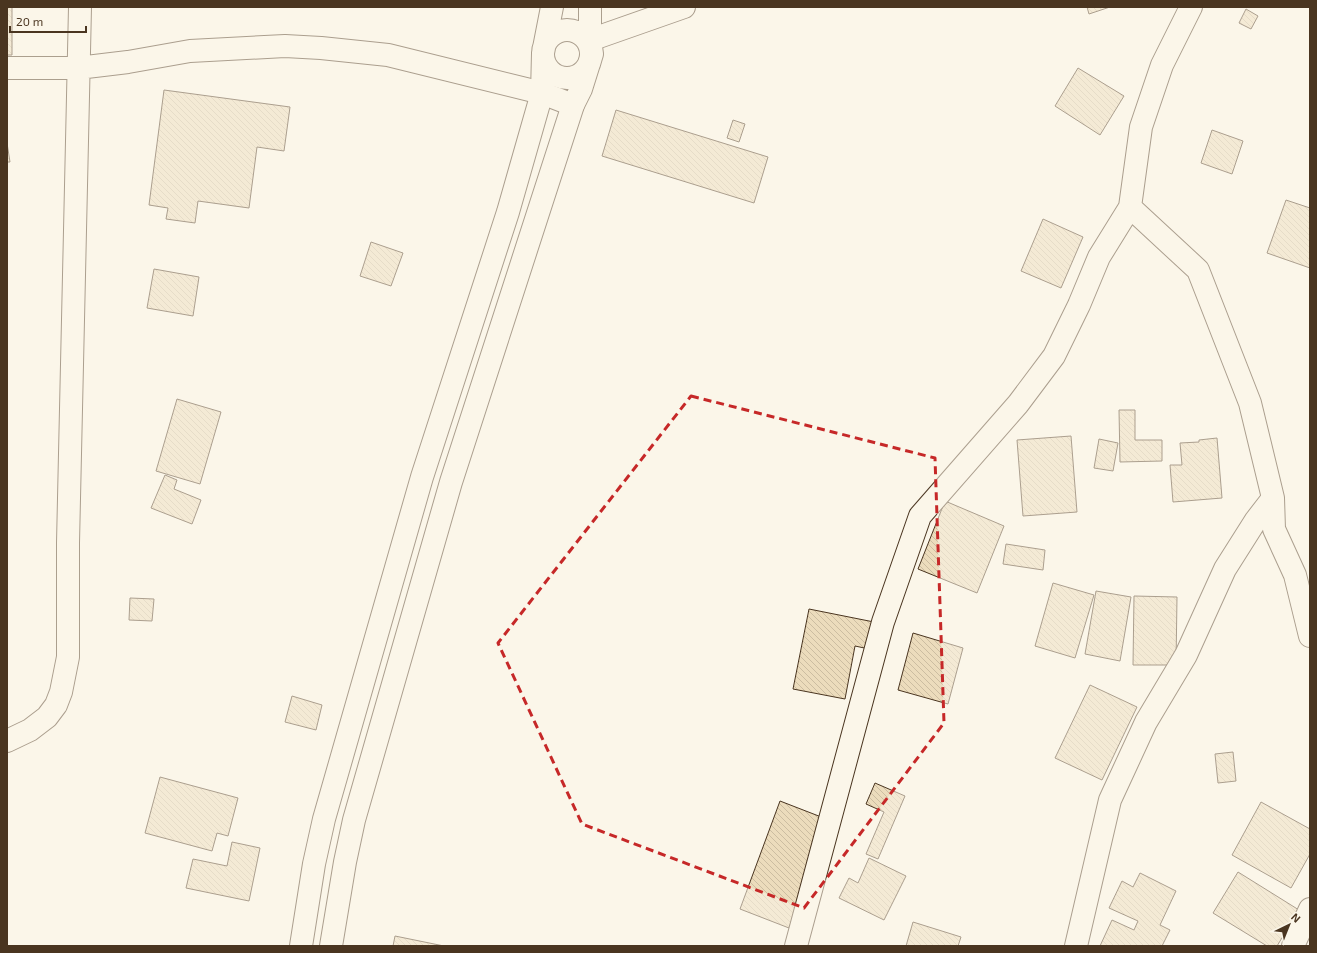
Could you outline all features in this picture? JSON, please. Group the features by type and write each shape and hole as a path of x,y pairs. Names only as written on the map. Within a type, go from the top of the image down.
{"street":[{"path":"7,741 30,730 47,717 56,705 61,692 68,656 68,543 80,7"},
{"path":"301,946 314,864 324,819 422,477 508,212 542,93 543,53 552,7"},
{"path":"331,946 345,862 354,820 451,482 573,105 582,89 591,47 588,40 576,30 560,30 548,39 543,53 548,68 560,76 574,77 587,68 591,47 590,7"},
{"path":"591,47 684,7"},
{"path":"796,946 883,622 920,516 1018,404 1054,356 1080,306 1099,257 1130,207 1141,127 1162,64 1191,7"},
{"path":"7,68 78,68 128,62 190,51 285,46 321,48 388,55 542,93 573,105"},
{"path":"1130,207 1198,270 1250,403 1272,498 1274,529 1295,575 1310,636"},
{"path":"1076,946 1110,800 1146,722 1186,655 1225,570 1256,520 1272,498"},
{"path":"1293,946 1310,909"}],"highlighted area":[{"path":"691,396 935,458 944,723 804,908 582,824 498,643"}],"building":[{"path":"7,7 12,7 12,55 7,55"},
{"path":"1087,7 1110,7 1089,14"},
{"path":"1246,9 1258,16 1251,29 1239,23"},
{"path":"1078,68 1124,96 1100,135 1055,106"},
{"path":"164,90 290,107 284,151 257,147 249,208 198,201 195,223 166,219 168,208 149,205"},
{"path":"616,110 768,157 754,203 602,156"},
{"path":"733,120 745,124 739,142 727,138"},
{"path":"1212,130 1243,141 1232,174 1201,163"},
{"path":"7,143 10,162 7,162"},
{"path":"1286,200 1310,208 1310,268 1267,253"},
{"path":"1043,219 1083,237 1061,288 1021,271"},
{"path":"371,242 403,253 391,286 360,276"},
{"path":"154,269 199,277 193,316 147,308"},
{"path":"177,399 221,412 200,484 156,471"},
{"path":"1119,410 1135,410 1135,440 1162,440 1162,461 1120,462"},
{"path":"1071,436 1077,512 1023,516 1017,440"},
{"path":"1217,438 1222,498 1173,502 1170,465 1182,465 1180,443 1199,442 1199,440"},
{"path":"1099,439 1118,443 1113,471 1094,468"},
{"path":"165,475 177,480 174,489 201,500 192,524 151,508"},
{"path":"945,501 1004,526 977,593 918,569"},
{"path":"1006,544 1045,550 1043,570 1003,564"},
{"path":"1053,583 1094,595 1075,658 1035,646"},
{"path":"1096,591 1131,597 1120,661 1085,654"},
{"path":"1134,596 1177,597 1176,665 1133,665"},
{"path":"130,598 154,599 152,621 129,620"},
{"path":"809,609 874,622 869,649 855,646 845,699 793,689"},
{"path":"913,633 963,648 948,704 898,690"},
{"path":"1090,685 1137,707 1102,780 1055,758"},
{"path":"292,696 322,705 316,730 285,722"},
{"path":"1233,752 1236,781 1218,783 1215,754"},
{"path":"160,777 238,798 228,836 217,833 212,851 145,833"},
{"path":"875,783 905,796 878,859 866,854 884,812 866,804"},
{"path":"780,801 829,820 789,928 740,909"},
{"path":"1261,802 1310,829 1310,854 1291,888 1232,855"},
{"path":"232,842 260,848 249,901 186,888 193,859 227,866"},
{"path":"869,858 906,876 884,920 839,898 849,878 858,883"},
{"path":"1238,872 1299,910 1277,946 1267,946 1213,913"},
{"path":"1140,873 1176,891 1160,925 1170,930 1162,946 1100,946 1112,920 1134,930 1138,921 1109,908 1122,881 1133,887"},
{"path":"913,922 961,937 958,946 906,946"},
{"path":"395,936 444,946 393,946"}]}
